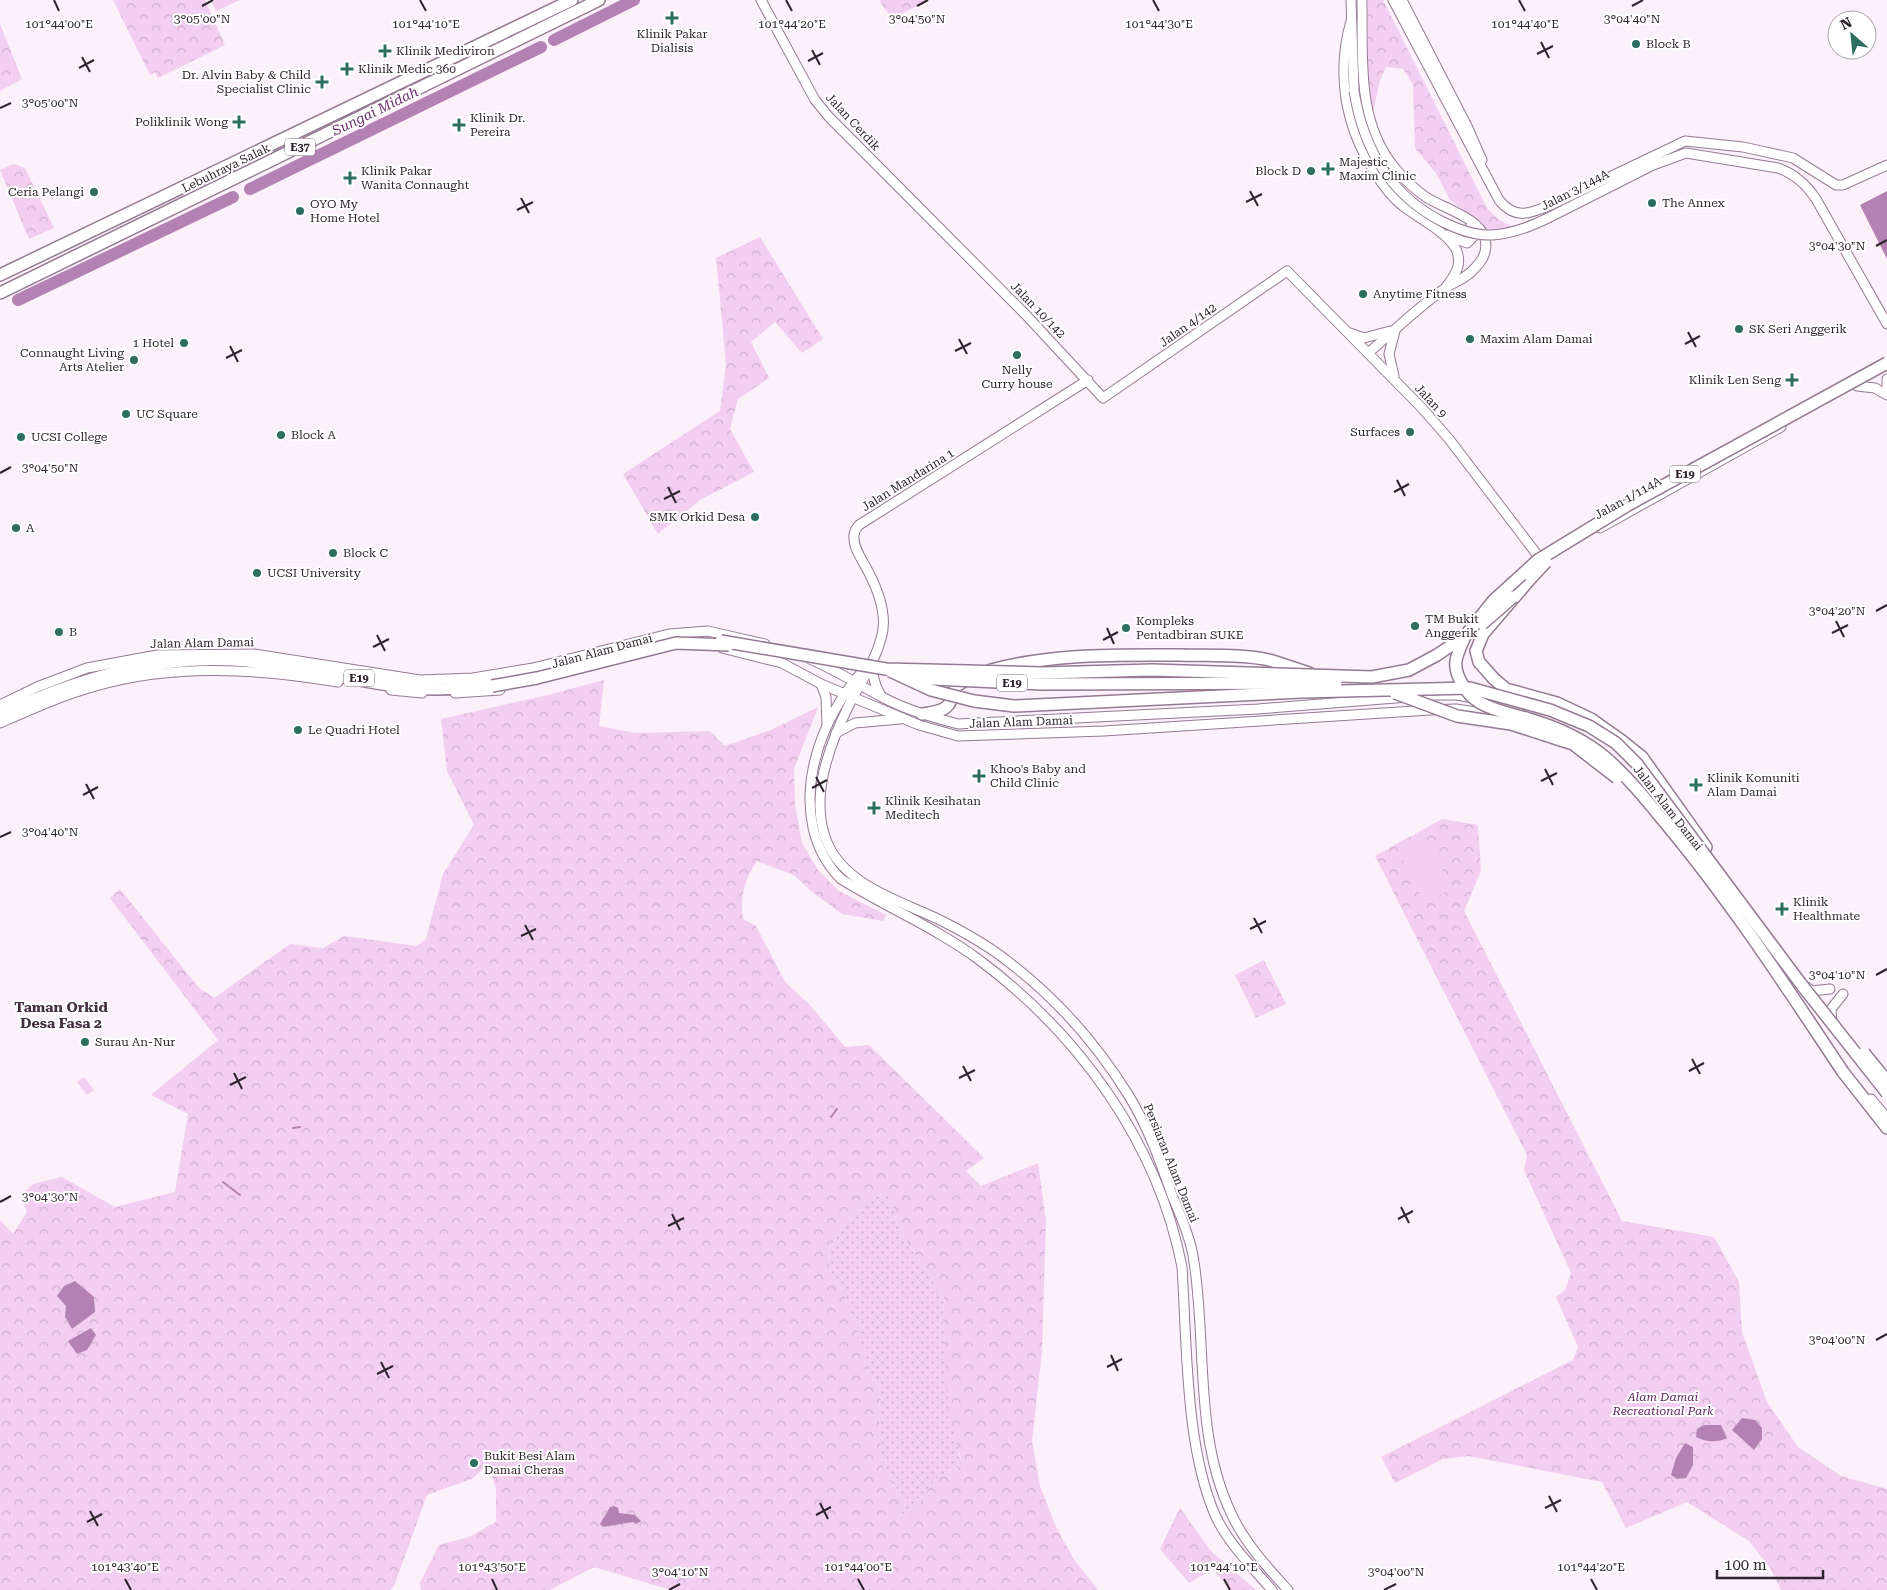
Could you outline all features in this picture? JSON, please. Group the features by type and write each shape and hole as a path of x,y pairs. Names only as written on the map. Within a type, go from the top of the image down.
{"highway":[{"name":"Lebuhraya Salak","path":"0,275 572,0"},
{"name":"Lebuhraya Salak","path":"0,293 599,0"},
{"name":"E19","path":"0,715 50,694 113,675 166,665 234,662 304,671 416,690 479,689 537,678 676,644 722,644 886,676 964,682 1041,684 1355,683 1409,675 1442,658 1513,597 1544,563 1629,507 1887,364"},
{"name":"E19","path":"0,715 49,692 112,673 165,662 234,660 416,688 479,687 536,676 676,641 721,641 886,669 1043,672 1152,670 1372,677 1409,670 1438,655 1464,636 1494,600 1538,560 1628,506 1887,364"},
{"path":"1513,597 1483,634 1476,651 1479,662 1494,679 1506,688 1557,703 1592,719 1642,757 1800,974 1887,1081"},
{"path":"1464,636 1456,662 1461,680 1468,694 1479,703 1571,735 1605,757 1630,781 1694,857 1777,973 1843,1072 1887,1128"},
{"path":"922,714 944,710 951,704 956,686 968,678 1009,666 1073,656 1230,657 1268,660 1313,674"},
{"path":"886,669 931,690 974,701 1014,706 1300,692 1470,688 1550,710 1589,726 1616,743 1637,764 1800,984 1887,1094"},
{"path":"1355,683 1399,694 1457,716 1511,724 1573,744 1612,773 1694,857"}],"street":[{"name":"Jalan Cerdik","path":"761,0 815,100 829,117 952,241"},
{"name":"Jalan 3/144A","path":"1351,0 1354,91 1358,119 1376,160 1394,186 1429,214 1459,230 1491,235 1513,232 1550,218 1653,165 1686,153 1790,172 1812,192 1887,324"},
{"path":"1362,0 1364,80 1367,110 1373,130 1394,167 1415,189 1476,225 1486,240 1483,258 1471,272 1444,289 1368,352"},
{"name":"Jalan 3/144A","path":"1393,0 1499,200 1506,208 1515,213 1524,214 1553,204 1685,141 1743,147 1793,158 1836,185 1843,185 1887,165"},
{"name":"Jalan 3/144A","path":"1402,0 1467,126 1486,174"},
{"path":"1351,21 1345,42 1344,90 1356,137 1366,159 1392,197 1451,243 1458,256 1457,273 1444,289"},
{"path":"1431,226 1462,242 1472,240 1474,236 1472,228 1447,208"},
{"name":"Jalan 10/142","path":"952,241 1104,398"},
{"name":"Jalan 9","path":"1287,271 1368,352 1449,439 1542,560"},
{"name":"Jalan 4/142","path":"1104,398 1287,271"},
{"path":"1346,330 1364,338 1396,329"},
{"path":"1395,381 1390,366 1389,354 1396,329"},
{"name":"Jalan 1/114A","path":"1456,709 1459,675 1467,631 1478,612 1506,584 1542,560 1887,369"},
{"path":"1887,379 1887,389"},
{"name":"Jalan Mandarina 1","path":"857,682 871,668 876,656 883,632 883,619 870,575 858,553 853,538 855,530 859,525 1088,380"},
{"path":"1857,386 1875,388 1887,395"},
{"name":"Jalan Alam Damai","path":"0,705 37,687 87,668 157,655 237,653 420,680 473,678 533,668 670,634 708,631 788,650 834,669 882,697 922,714 958,724 1258,709 1433,695 1457,695 1544,712 1579,725 1614,747 1636,768 1832,1029 1887,1094"},
{"name":"Jalan Alam Damai","path":"0,723 44,703 98,685 160,673 239,671 284,674 404,693 478,693 512,688 635,654 686,646 705,646 736,650 766,658 903,719 958,736 1120,730 1340,714 1456,709 1483,712 1541,724 1577,737 1611,758 1636,783 1811,1022 1887,1118"},
{"path":"834,669 866,662 876,656"},
{"name":"Jalan Mandarina 1","path":"857,682 876,656"},
{"path":"871,668 876,686 882,697"},
{"path":"1433,695 1445,688 1459,675"},
{"name":"Persiaran Alam Damai","path":"857,682 844,694 826,730 809,786 809,807 816,837 829,865 842,879 978,958 1016,989 1078,1051 1122,1114 1153,1175 1178,1245 1182,1268 1194,1427 1200,1468 1216,1517 1240,1552 1272,1590"},
{"name":"Persiaran Alam Damai","path":"857,682 853,698 836,734 822,783 819,809 827,844 838,861 866,884 977,940 1010,962 1065,1011 1122,1084 1141,1116 1188,1236 1194,1261 1203,1388 1210,1445 1219,1480 1231,1514 1240,1529 1266,1566 1288,1590"},
{"path":"821,684 828,713 826,730"},
{"path":"836,734 855,722 903,719"},
{"path":"1795,978 1812,991 1830,989"},
{"path":"1832,1029 1831,1009 1843,994"}],"green space":[{"path":"113,0 205,0 225,45 158,78 155,72 150,75"},
{"path":"211,0 240,0 216,11"},
{"path":"879,0 928,0 894,18 887,12"},
{"path":"1368,0 1383,0 1487,208 1498,219 1513,227 1488,232 1476,219 1450,200 1436,173 1415,148 1413,84 1403,69 1386,67 1380,80 1373,113 1368,75"},
{"path":"0,24 22,79 0,91"},
{"path":"14,164 25,168 54,228 29,239 0,170"},
{"path":"760,237 823,339 802,353 775,322 751,342 769,378 738,399 730,429 754,472 700,500 658,534 623,474 720,411 726,364 716,258"},
{"path":"604,680 599,726 635,733 710,731 725,746 773,729 818,707 794,769 795,805 802,843 818,870 839,891 886,915 883,921 842,914 811,891 794,875 757,861 744,889 742,903 743,919 756,926 785,982 809,1004 845,1047 869,1045 984,1158 966,1171 981,1186 1038,1163 1046,1221 1042,1351 1032,1441 1040,1486 1056,1527 1073,1558 1098,1590 671,1590 594,1567 550,1590 421,1590 420,1583 439,1545 469,1537 496,1522 496,1488 488,1464 472,1479 427,1495 394,1586 390,1590 0,1590 0,1220 13,1234 27,1212 20,1196 33,1184 62,1177 115,1207 175,1192 188,1114 151,1095 218,1040 110,898 120,889 198,987 214,998 290,944 323,948 344,936 417,946 426,939 443,874 474,825 447,771 441,719 548,695","holes":["886,1193 893,1205 897,1224 908,1244 944,1297 943,1318 949,1417 963,1465 935,1480 916,1508 898,1520 905,1505 883,1467 879,1432 880,1388 864,1365 864,1351 858,1337 858,1326 849,1310 842,1289 831,1274 828,1252 847,1220 866,1201"]},
{"name":"Alam Damai Recreational Park","path":"1442,819 1478,825 1481,871 1464,911 1622,1221 1714,1237 1739,1282 1742,1332 1767,1402 1798,1447 1841,1476 1887,1489 1887,1590 1781,1590 1771,1569 1749,1541 1687,1502 1626,1528 1602,1482 1469,1456 1443,1459 1395,1483 1381,1457 1573,1360 1578,1347 1556,1297 1565,1290 1571,1273 1524,1170 1527,1155 1375,856"},
{"path":"1426,837 1452,889 1424,902 1398,851"},
{"path":"1264,960 1286,1004 1256,1018 1235,975"},
{"path":"84,1077 94,1090 87,1095 77,1082"},
{"path":"886,1193 893,1205 897,1224 908,1244 944,1297 945,1347 959,1455 963,1465 935,1480 911,1514 898,1521 905,1505 883,1467 879,1432 880,1388 864,1365 864,1351 857,1337 858,1326 849,1310 842,1289 831,1274 828,1252 847,1220 866,1201"},
{"path":"1180,1508 1211,1551 1256,1590 1230,1590 1213,1569 1189,1583 1160,1549"}],"shaded area":[{"path":"1887,191 1887,259 1860,205"},
{"path":"75,1281 94,1297 95,1312 72,1329 65,1317 66,1306 57,1296 64,1286"},
{"path":"91,1328 96,1335 87,1350 77,1354 68,1341"},
{"path":"1742,1418 1755,1420 1762,1428 1762,1439 1754,1450 1732,1430"},
{"path":"1704,1425 1721,1425 1727,1438 1711,1441 1696,1437 1697,1429"},
{"path":"1685,1443 1693,1447 1693,1465 1686,1478 1677,1479 1671,1475 1676,1458"},
{"path":"610,1507 618,1508 619,1513 635,1515 641,1521 636,1524 633,1522 603,1527 600,1524"}],"waterway":[{"name":"Sungai Midah","path":"554,40 634,0"},
{"name":"Sungai Midah","path":"250,189 541,47"},
{"name":"Sungai Midah","path":"18,300 233,197"},
{"path":"831,1117 837,1109"},
{"path":"293,1128 300,1127"},
{"path":"223,1182 240,1195"}],"place":[{"name":"Klinik Pakar Dialisis","path":"672,18"},
{"name":"Block B","path":"1636,44"},
{"name":"Klinik Mediviron","path":"385,51"},
{"name":"Klinik Medic 360","path":"347,69"},
{"name":"Dr. Alvin Baby & Child Specialist Clinic","path":"322,82"},
{"name":"Poliklinik Wong","path":"239,122"},
{"name":"Klinik Dr. Pereira","path":"459,125"},
{"name":"Majestic Maxim Clinic","path":"1328,169"},
{"name":"Block D","path":"1311,171"},
{"name":"Klinik Pakar Wanita Connaught","path":"350,178"},
{"name":"Ceria Pelangi","path":"94,192"},
{"name":"The Annex","path":"1652,203"},
{"name":"OYO My Home Hotel","path":"300,211"},
{"name":"Anytime Fitness","path":"1363,294"},
{"name":"SK Seri Anggerik","path":"1739,329"},
{"name":"Maxim Alam Damai","path":"1470,339"},
{"name":"1 Hotel","path":"184,343"},
{"name":"Nelly Curry house","path":"1017,355"},
{"name":"Connaught Living Arts Atelier","path":"134,360"},
{"name":"Klinik Len Seng","path":"1792,380"},
{"name":"UC Square","path":"126,414"},
{"name":"Surfaces","path":"1410,432"},
{"name":"Block A","path":"281,435"},
{"name":"UCSI College","path":"21,437"},
{"name":"SMK Orkid Desa","path":"755,517"},
{"name":"A","path":"16,528"},
{"name":"Block C","path":"333,553"},
{"name":"UCSI University","path":"257,573"},
{"name":"TM Bukit Anggerik","path":"1415,626"},
{"name":"Kompleks Pentadbiran SUKE","path":"1126,628"},
{"name":"B","path":"59,632"},
{"name":"Le Quadri Hotel","path":"298,730"},
{"name":"Khoo's Baby and Child Clinic","path":"979,776"},
{"name":"Klinik Komuniti Alam Damai","path":"1696,785"},
{"name":"Klinik Kesihatan Meditech","path":"874,808"},
{"name":"Klinik Healthmate","path":"1782,909"},
{"name":"Surau An-Nur","path":"85,1042"},
{"name":"Bukit Besi Alam Damai Cheras","path":"474,1463"}],"district":[{"name":"Taman Orkid Desa Fasa 2","path":"61,1016"}]}
